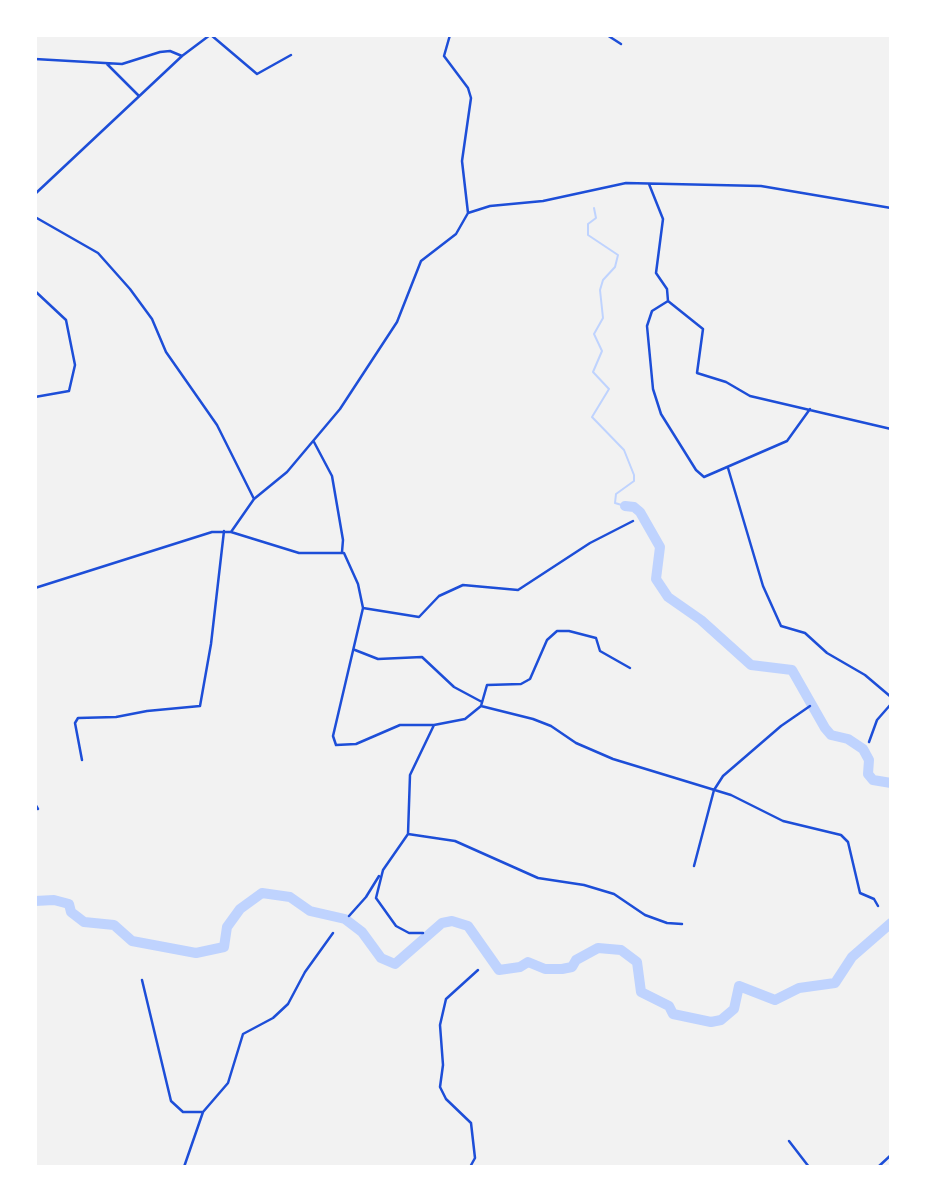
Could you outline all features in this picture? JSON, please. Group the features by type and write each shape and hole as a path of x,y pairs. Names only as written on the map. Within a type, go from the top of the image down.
{"street":[{"path":"35,194 182,56 210,35 257,74 291,55"},
{"path":"231,532 254,499 287,472 340,409 390,334 421,261 456,233 468,213 462,161 471,98 468,88 444,56 443,51 450,35"},
{"path":"607,35 621,44"},
{"path":"35,59 122,64 160,52 170,51 182,56"},
{"path":"107,64 139,96"},
{"path":"468,213 490,206 543,201 609,186 649,184 761,186 891,208"},
{"path":"649,184 663,219 655,270 667,289 668,301 683,316 702,326 696,373 726,382 750,397 811,408 859,423 891,429"},
{"path":"35,217 98,253 130,289 152,319 166,352 216,425 254,499"},
{"path":"35,291 66,320 75,365 68,391 35,397"},
{"path":"668,301 652,311 647,326 655,401 696,470 707,477 787,441 811,408"},
{"path":"314,442 332,475 343,540 342,552"},
{"path":"728,467 762,586 781,626 805,634 827,653 865,675 891,697"},
{"path":"363,608 419,617 439,596 463,584 518,590 590,543 633,521"},
{"path":"82,760 75,723 78,718 116,717 147,710 200,706 225,531"},
{"path":"35,587 197,535 225,531 283,551 342,552 358,584 363,608 355,650 332,736 337,745 356,744 400,725 435,725 465,719 481,704 487,685 521,684 530,679 547,640 557,631 569,631 596,638 600,652 630,668"},
{"path":"355,650 378,659 422,657 454,687 481,704 542,722 576,743 613,759 731,795 783,821 841,835 848,842 860,893 874,899 878,906"},
{"path":"869,742 877,720 891,705"},
{"path":"694,866 714,790 737,763 810,706"},
{"path":"349,916 366,897 408,834 410,775 435,725"},
{"path":"35,804 38,809"},
{"path":"408,834 455,841 538,878 607,891 645,915 667,923 682,924"},
{"path":"383,870 376,898 380,909 402,930 423,933"},
{"path":"184,1167 203,1112 228,1083 243,1034 273,1018 288,1004 305,972 333,933"},
{"path":"470,1167 475,1158 471,1123 446,1099 440,1087 443,1073 440,1025 446,999 478,970"},
{"path":"142,979 171,1101 183,1112 203,1112"},
{"path":"789,1141 809,1167"},
{"path":"878,1167 891,1154"}],"waterway":[{"path":"594,208 596,218 588,224 588,235 618,255 615,267 603,280 600,290 603,318 594,334 602,351 593,372 609,389 592,417 624,450 634,475 634,481 616,494 615,503 625,506"},
{"path":"625,506 634,507 640,512 660,547 656,579 668,597 701,620 751,665 792,670 831,735 848,739 863,749 869,760 868,774 873,780 891,783"},
{"path":"35,901 54,900 69,904 71,912 84,922 114,925 132,941 196,953 224,947 227,927 240,909 262,893 290,897 310,911 345,919 362,932 381,958 395,964 442,923 452,921 468,926 499,970 520,967 528,962 545,969 562,969 572,967 576,960 598,948 621,950 637,962 641,992 669,1006 673,1014 711,1022 721,1020 734,1009 739,986 775,1000 799,988 835,983 852,957 891,923"}]}
